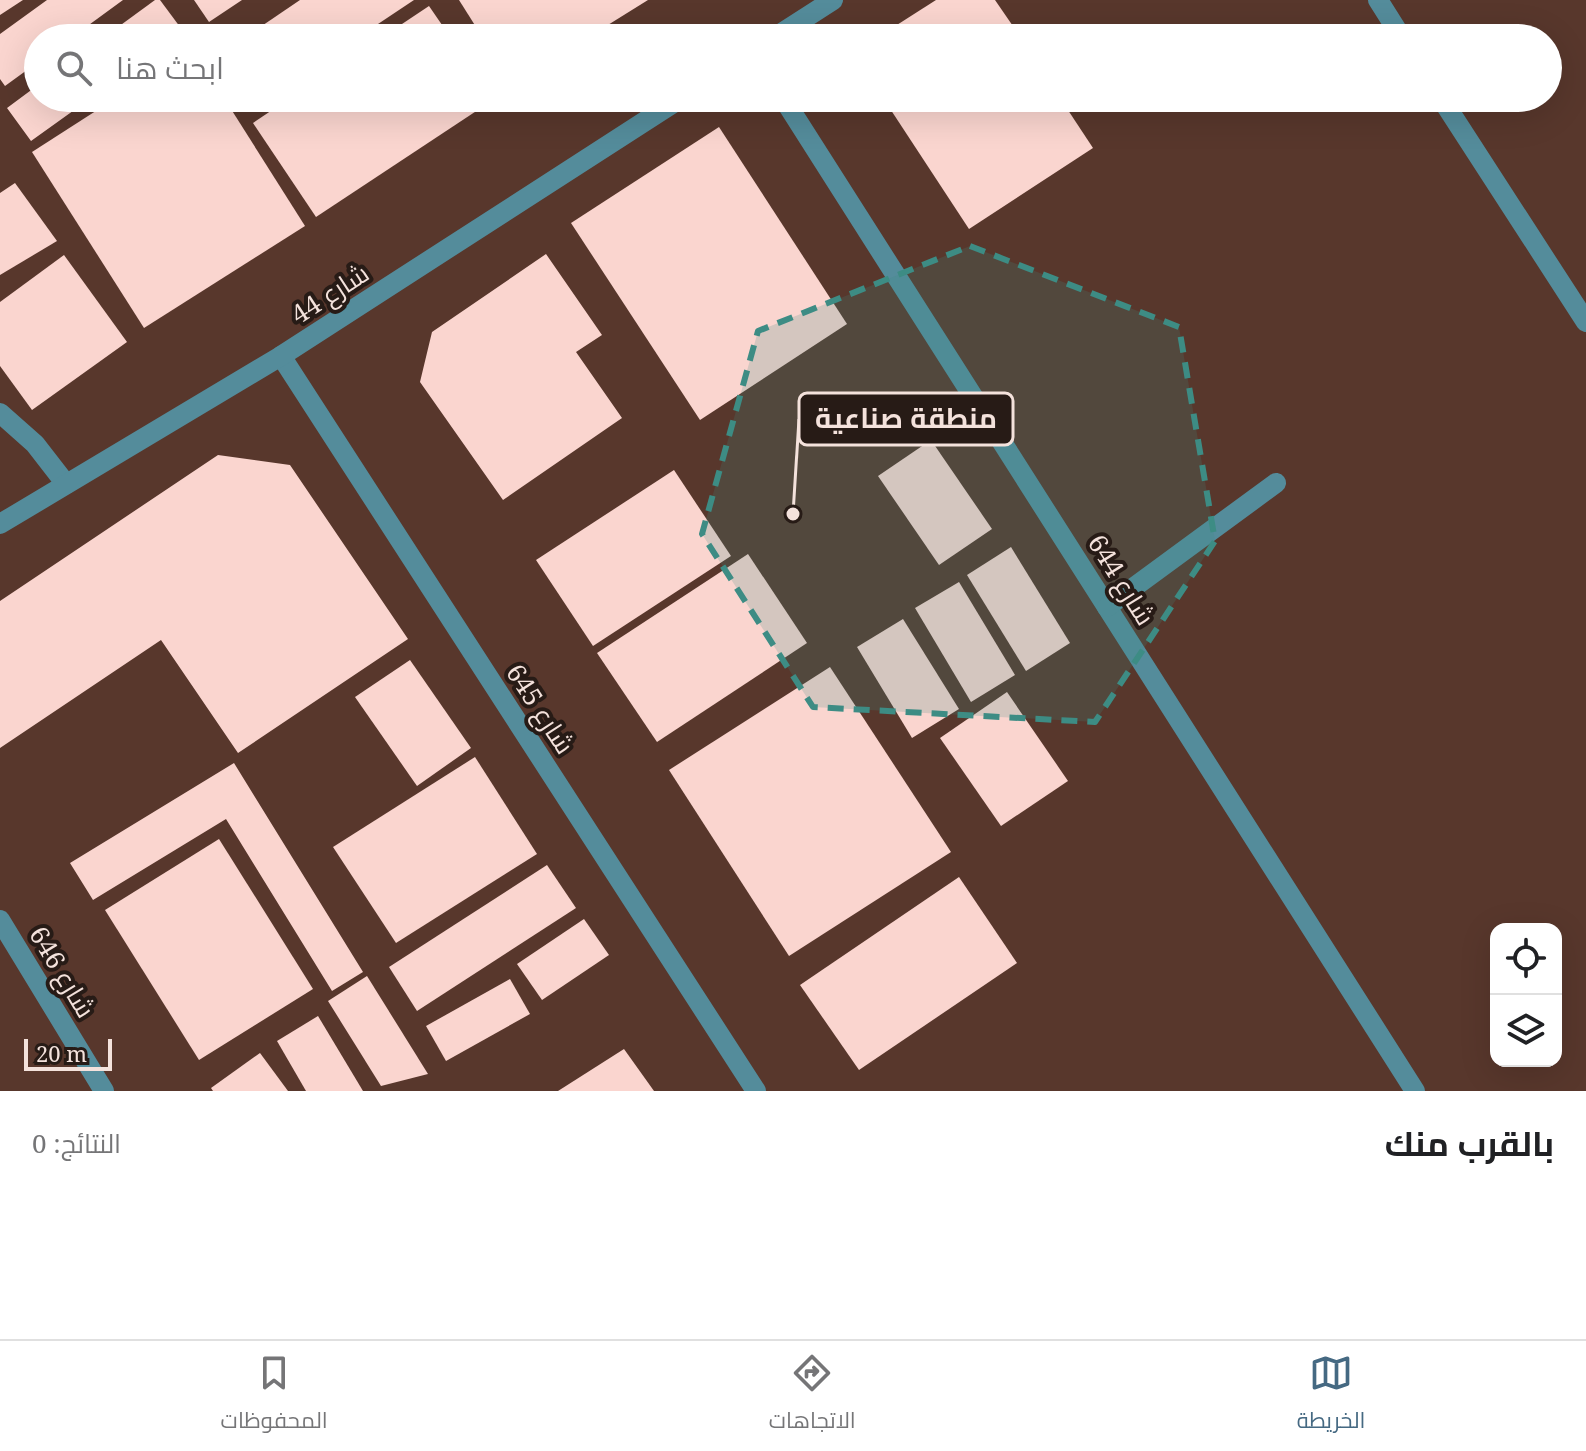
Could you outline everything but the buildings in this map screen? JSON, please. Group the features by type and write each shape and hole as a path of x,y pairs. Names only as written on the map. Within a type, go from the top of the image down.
{"street":[{"path":"796,24 833,0"},
{"path":"1378,0 1393,24"},
{"name":"شارع 44","path":"0,524 281,356 659,112"},
{"name":"شارع 644","path":"792,112 1415,1091"},
{"path":"1450,112 1586,322"},
{"name":"شارع 645","path":"281,356 756,1091"},
{"path":"0,413 35,444 66,484"},
{"path":"1107,607 1276,483"},
{"name":"شارع 646","path":"0,920 104,1091"}],"highlighted area":[{"path":"970,246 1179,327 1215,541 1095,722 813,707 702,534 758,331"}],"shaded area":[{"path":"0,0 1586,0 1586,1091 0,1091"}],"place":[{"name":"منطقة صناعية","path":"793,514"}]}
